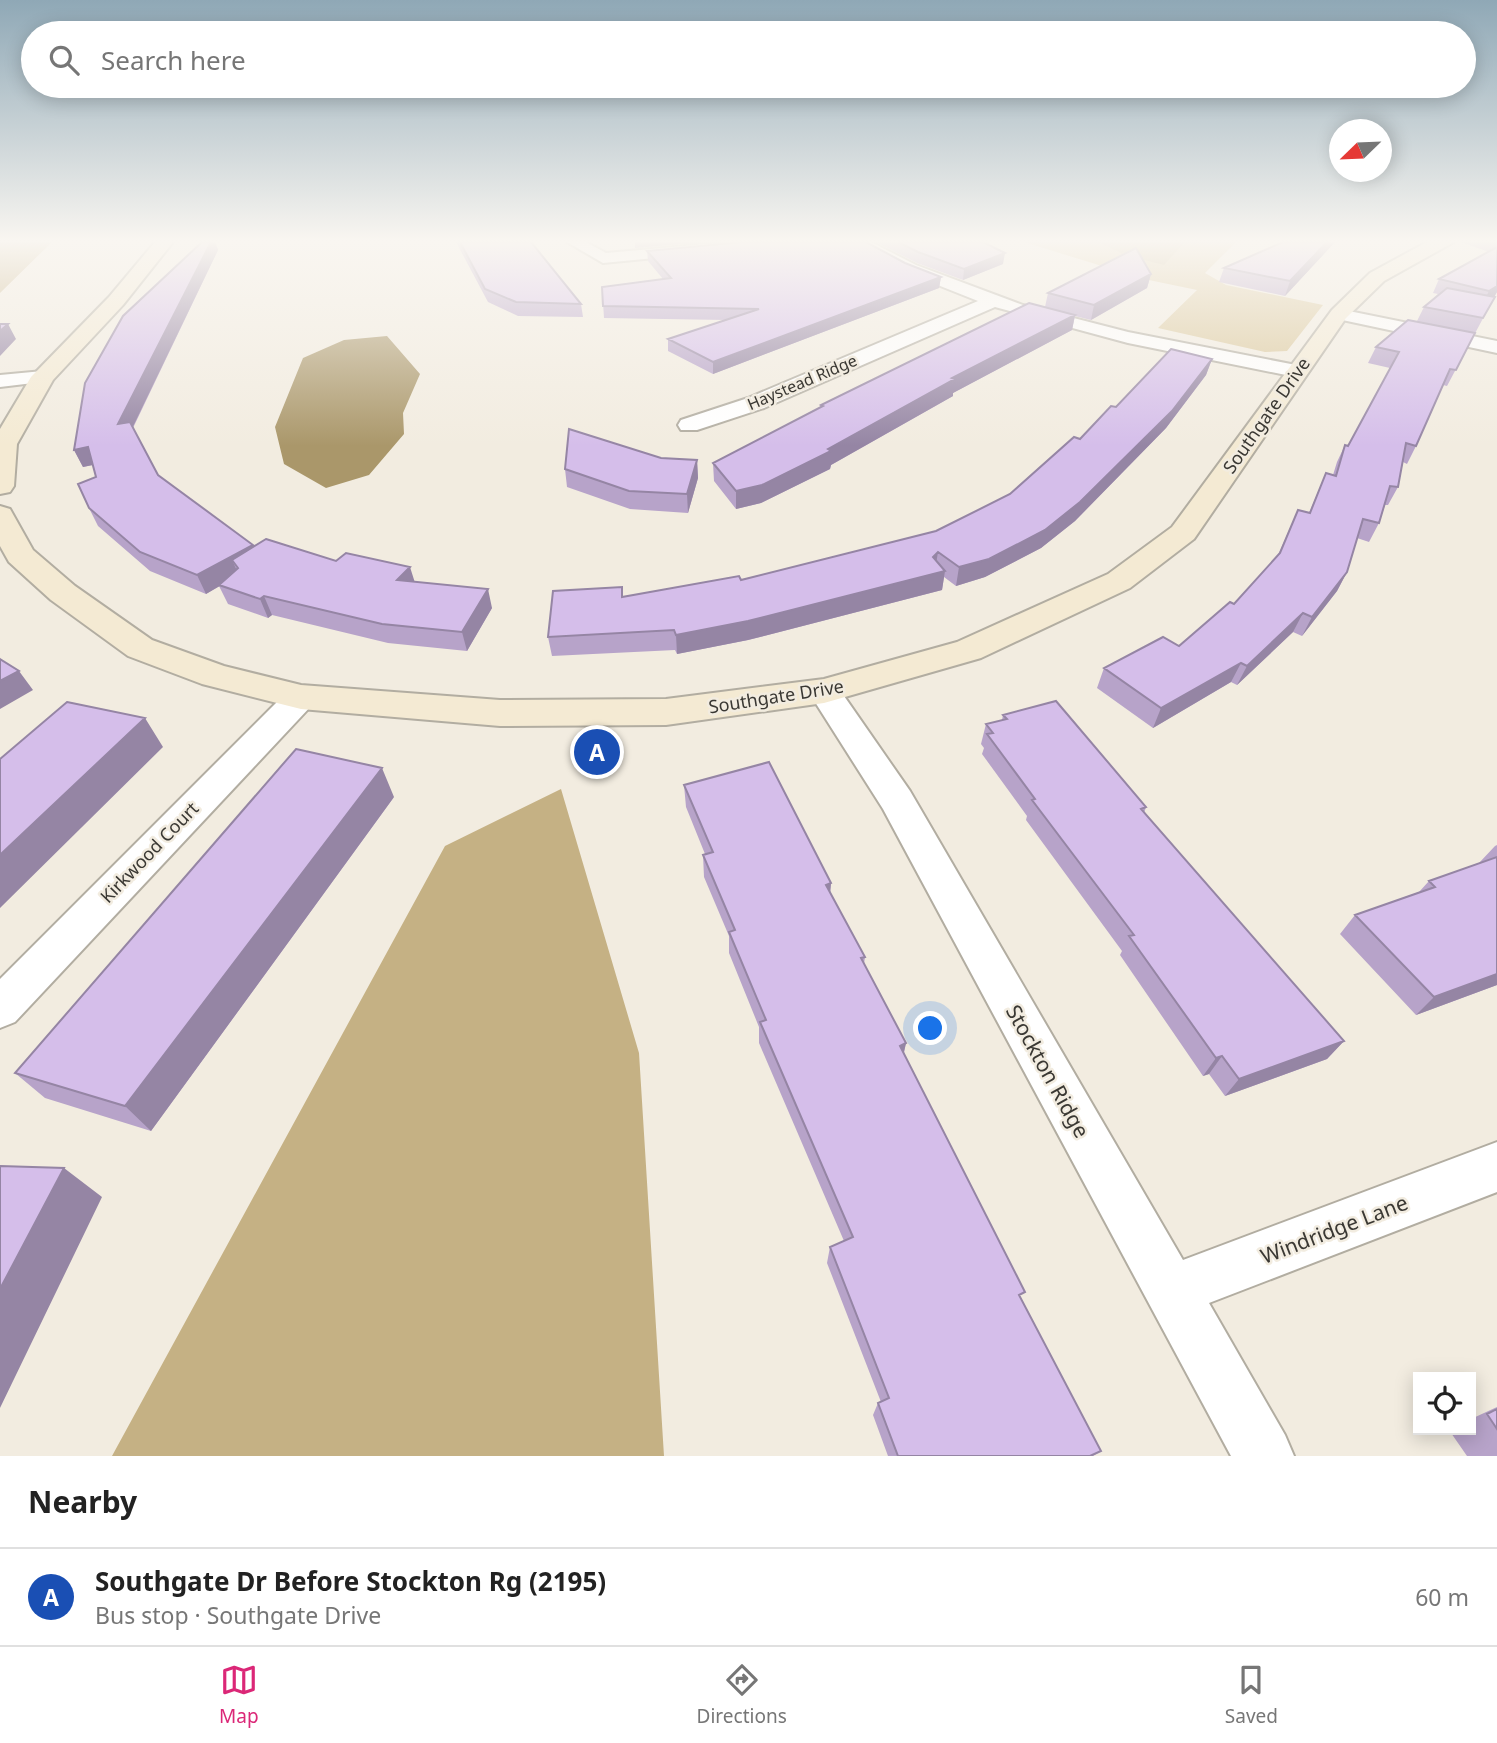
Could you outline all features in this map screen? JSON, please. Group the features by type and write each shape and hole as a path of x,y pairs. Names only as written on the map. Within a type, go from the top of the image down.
{"street":[{"path":"0,486 5,444 43,377 107,310"},
{"name":"Haystead Ridge","path":"689,425 756,403 973,310"},
{"path":"1025,310 1178,347 1296,371"},
{"name":"Southgate Drive","path":"0,515 20,555 63,593 140,648 215,676 301,697 500,713 666,712 824,691 969,650 1119,581 1183,533 1296,371 1343,310"},
{"path":"1339,314 1497,347"},
{"path":"0,381 43,377"},
{"name":"Stockton Ridge","path":"824,691 897,801 1264,1456"},
{"name":"Kirkwood Court","path":"0,1008 301,697"},
{"name":"Windridge Lane","path":"1171,1291 1497,1167"}],"shaded area":[{"path":"1177,310 1319,310 1287,351 1265,352 1158,328"},
{"path":"387,336 420,374 403,413 404,434 369,475 326,488 284,464 275,427 303,358 344,340"},
{"path":"561,789 639,1053 664,1456 112,1456 445,846"}],"building":[{"path":"129,310 176,310 118,424 130,422 158,475 253,545 197,575 140,552 89,508 78,484 96,477 88,447 74,450 85,383 123,316"},
{"path":"756,310 853,310 713,362 668,339"},
{"path":"1015,310 1056,310 1075,315 952,378 955,379 828,449 831,451 762,485 736,491 713,463 823,406 821,405"},
{"path":"1440,310 1488,310 1483,318"},
{"path":"1408,320 1475,333 1456,370 1450,369 1416,446 1406,443 1398,487 1390,486 1379,523 1363,519 1347,572 1312,617 1303,613 1247,666 1241,663 1161,708 1104,668 1163,637 1179,646 1230,602 1234,604 1280,553 1298,510 1310,513 1326,473 1336,476 1345,445 1348,446 1399,352 1376,347"},
{"path":"1171,349 1212,359 1172,411 1080,502 1045,530 989,559 959,567 938,552 933,557 945,571 748,621 676,635 674,630 548,637 553,591 622,587 622,597 739,576 741,580 936,531 1010,494 1074,437 1080,439 1111,406 1116,407"},
{"path":"569,429 661,458 697,460 687,494 629,491 565,469"},
{"path":"266,539 336,561 346,553 410,567 397,580 488,589 462,632 382,624 264,596 260,599 219,585 238,568 232,560"},
{"path":"0,659 19,671 0,681"},
{"path":"1056,701 1146,807 1141,809 1344,1041 1239,1079 1222,1056 1216,1058 1129,936 1134,935 1032,800 1035,799 987,734 993,733 986,724 1007,719 1003,715"},
{"path":"67,702 145,718 0,855 0,759"},
{"path":"296,749 382,768 125,1106 15,1073"},
{"path":"769,762 831,883 826,885 865,957 861,958 906,1043 900,1046 1025,1292 1019,1295 1101,1451 1090,1456 898,1456 878,1403 889,1398 830,1247 853,1237 760,1022 766,1020 729,932 735,930 703,855 713,852 684,785"},
{"path":"1497,857 1497,974 1434,997 1355,915 1435,887 1429,881"},
{"path":"0,1166 64,1168 0,1289"},
{"path":"1497,1409 1497,1429 1487,1414"}],"place":[{"name":"Southgate Dr Before Stockton Rg (2195)","path":"597,752"}]}
